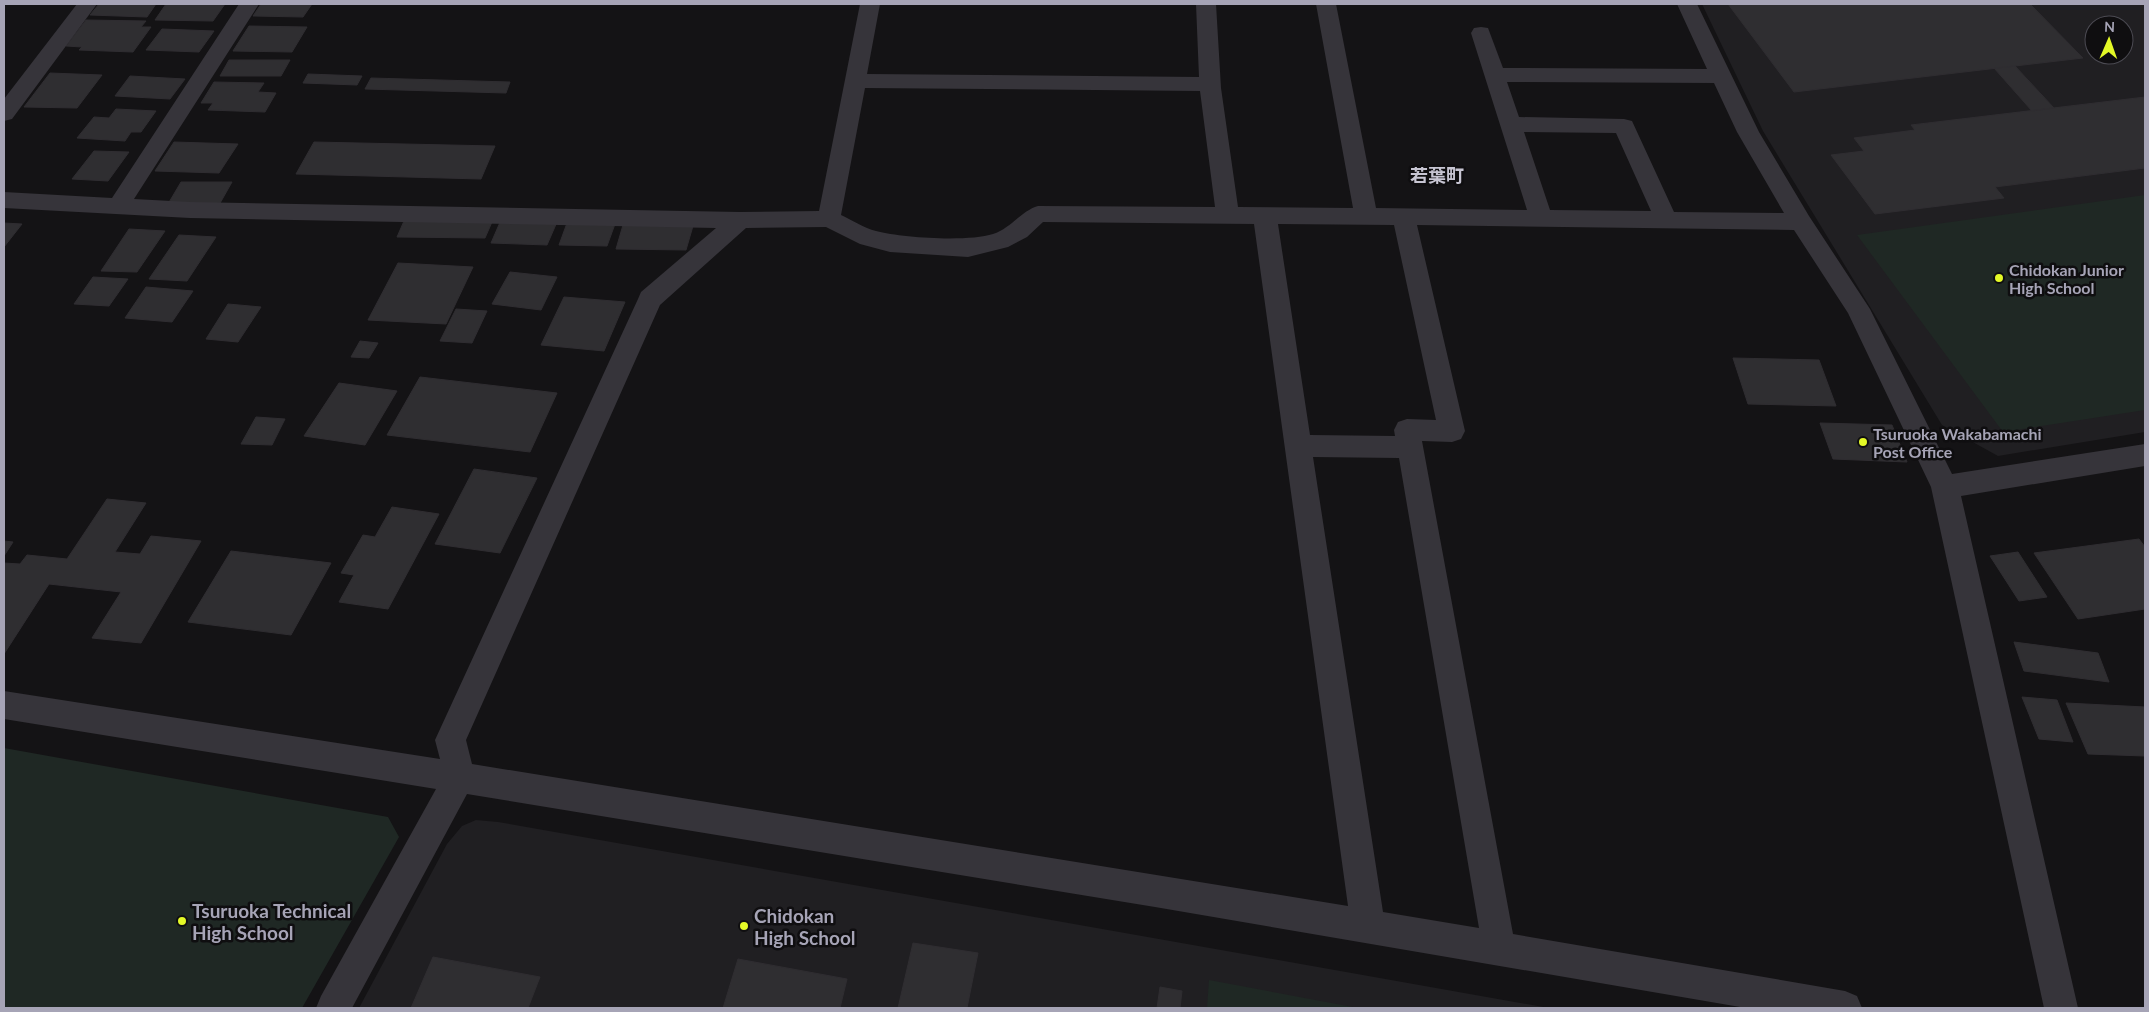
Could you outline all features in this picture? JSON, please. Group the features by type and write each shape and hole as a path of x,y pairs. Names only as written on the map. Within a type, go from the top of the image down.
{"street":[{"path":"4,114 87,4"},
{"path":"118,206 249,4"},
{"path":"829,219 870,4"},
{"path":"1206,4 1209,84 1228,216"},
{"path":"1326,4 1366,218"},
{"path":"1687,4 1748,132 1801,222 1858,309 1945,487 2061,1008"},
{"path":"1481,33 1541,218"},
{"path":"1495,76 1720,76"},
{"path":"856,81 1209,84"},
{"path":"1511,124 1624,126 1666,219"},
{"path":"4,200 200,210 740,220 829,219 868,238 890,243 968,248 1000,241 1019,231 1038,214 1666,219 1801,222"},
{"path":"1265,217 1368,926"},
{"path":"1404,218 1452,431 1407,430 1499,948"},
{"path":"333,1008 460,776 450,740 650,299 740,220"},
{"path":"1297,446 1410,447"},
{"path":"1945,487 2145,455"},
{"path":"4,705 460,776 1368,926 1846,1008"}],"shaded area":[{"name":"Chidokan Junior High School","path":"1702,4 2145,4 2145,432 1998,456 1942,425 1763,131"},
{"path":"2145,195 2145,410 2003,432 1857,235"},
{"name":"Tsuruoka Technical High School","path":"4,748 388,817 399,837 302,1008 4,1008"},
{"name":"Chidokan High School","path":"476,820 498,822 1549,1008 359,1008 447,844 462,826"},
{"path":"1209,980 1358,1008 1207,1008"}],"building":[{"path":"99,4 156,4 147,17 90,15"},
{"path":"166,4 225,4 213,21 155,20"},
{"path":"261,4 312,4 303,17 253,16"},
{"path":"1728,4 2030,4 2083,58 1794,92"},
{"path":"86,20 146,21 141,27 151,27 133,52 79,50 82,47 66,46"},
{"path":"249,26 307,27 292,52 233,51"},
{"path":"162,29 214,31 199,52 146,50"},
{"path":"229,60 290,60 281,76 220,76"},
{"path":"2015,66 2054,108 2032,111 1994,68"},
{"path":"50,73 102,75 77,108 24,107"},
{"path":"308,74 362,76 357,85 303,83"},
{"path":"130,76 185,79 170,99 115,96"},
{"path":"371,78 510,82 506,93 365,89"},
{"path":"214,82 264,83 258,92 276,93 265,112 208,110 213,103 201,103"},
{"path":"2145,97 2145,168 1995,187 2004,198 1875,214 1831,155 1864,151 1854,138 1915,130 1911,125"},
{"path":"116,109 156,111 141,132 131,132 125,141 77,138 94,117 109,118"},
{"path":"174,142 238,144 219,173 155,171"},
{"path":"314,142 495,146 481,179 296,174"},
{"path":"94,151 129,152 108,181 72,179"},
{"path":"181,182 232,182 219,205 168,204"},
{"path":"501,220 557,222 547,245 491,243"},
{"path":"404,221 492,222 485,238 397,237"},
{"path":"4,223 22,224 4,247"},
{"path":"567,223 615,224 607,246 559,245"},
{"path":"623,225 693,226 686,250 616,249"},
{"path":"129,229 165,231 137,272 101,271"},
{"path":"179,235 216,237 187,281 149,279"},
{"path":"398,263 473,267 446,324 368,320"},
{"path":"510,272 557,277 541,310 492,304"},
{"path":"93,277 128,279 109,306 74,304"},
{"path":"146,287 193,291 172,322 125,318"},
{"path":"564,297 625,302 604,351 541,345"},
{"path":"228,304 261,307 238,342 206,339"},
{"path":"456,309 487,311 472,343 440,341"},
{"path":"360,341 378,343 369,358 351,357"},
{"path":"1733,358 1819,360 1836,406 1748,404"},
{"path":"420,377 557,393 530,452 387,435"},
{"path":"339,383 397,391 365,445 304,436"},
{"path":"256,417 285,419 272,445 241,444"},
{"path":"1820,423 1892,425 1907,462 1833,459"},
{"path":"474,469 537,478 500,553 435,544"},
{"path":"107,499 146,503 115,552 140,554 151,536 201,541 141,643 92,638 121,592 49,584 4,654 4,563 20,564 27,555 67,559"},
{"path":"392,507 439,514 388,609 339,602 354,575 341,573 363,535 375,537"},
{"path":"2139,539 2145,547 2145,609 2078,619 2034,553"},
{"path":"4,541 13,542 4,556"},
{"path":"231,551 331,563 291,635 188,622"},
{"path":"2018,552 2047,597 2019,601 1990,556"},
{"path":"2014,642 2098,653 2109,682 2024,671"},
{"path":"2022,697 2057,700 2073,742 2039,739"},
{"path":"2066,703 2145,707 2145,756 2088,754"},
{"path":"913,943 978,953 967,1008 898,1008"},
{"path":"433,957 540,977 528,1008 411,1008"},
{"path":"738,959 847,979 840,1008 723,1008"},
{"path":"1160,987 1182,991 1180,1008 1157,1008"}],"place":[{"name":"Chidokan Junior High School","path":"1999,278"},
{"name":"Tsuruoka Wakabamachi Post Office","path":"1863,442"},
{"name":"Tsuruoka Technical High School","path":"182,921"},
{"name":"Chidokan High School","path":"744,926"}],"district":[{"name":"若葉町","path":"1437,175"}]}
